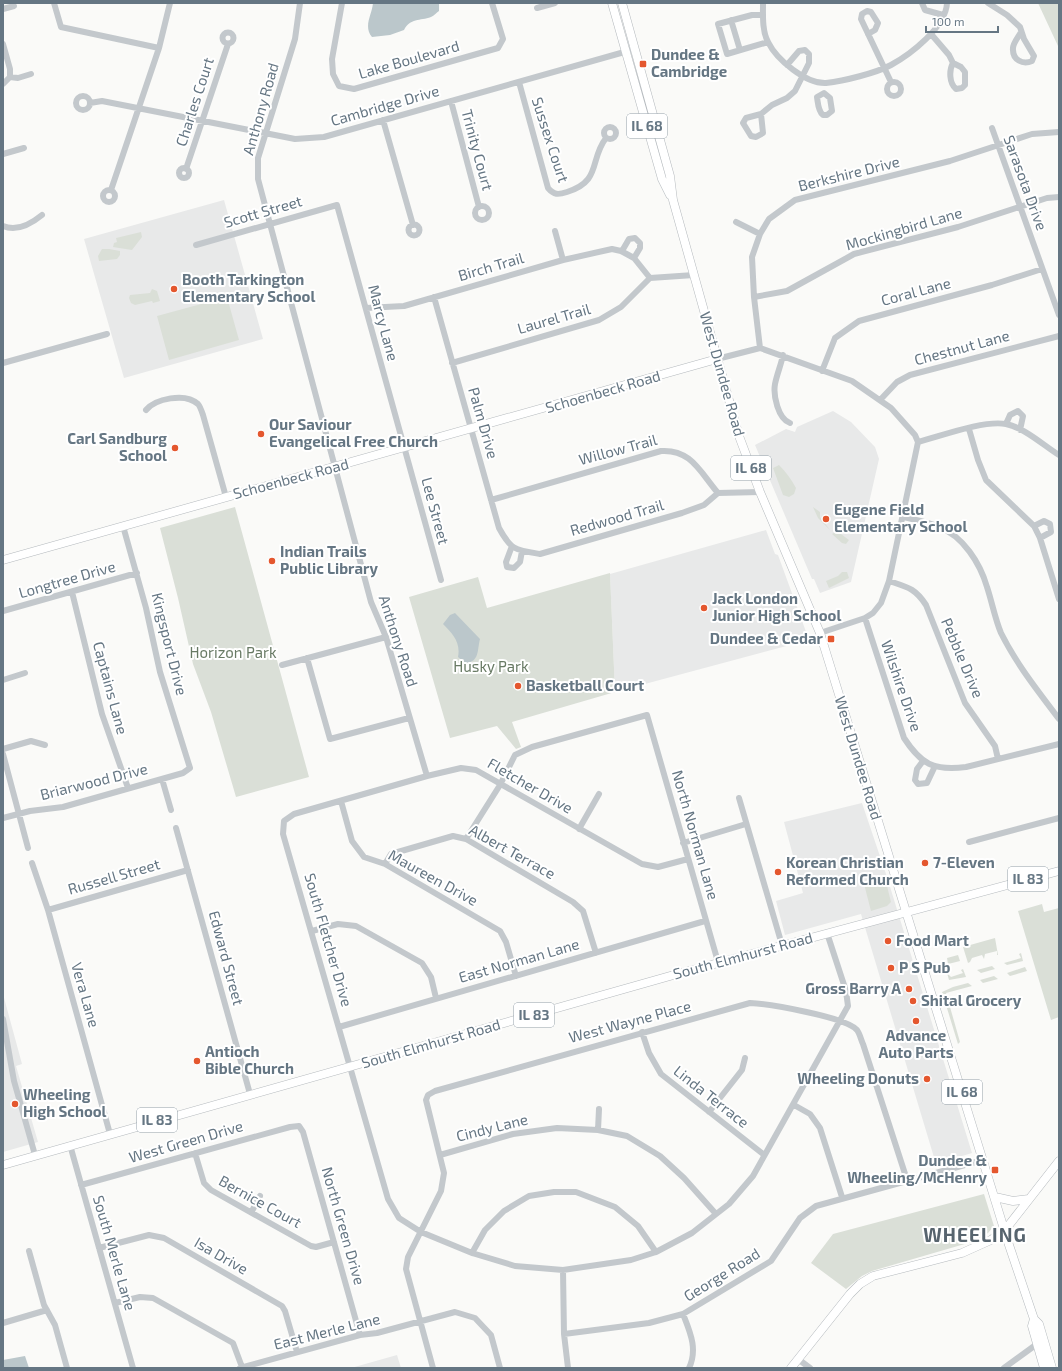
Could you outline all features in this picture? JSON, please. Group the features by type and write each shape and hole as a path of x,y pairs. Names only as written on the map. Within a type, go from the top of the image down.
{"main road":[{"name":"IL 68","path":"612,3 631,50"},
{"name":"IL 68","path":"622,3 631,50"},
{"name":"West Dundee Road","path":"631,50 662,179 673,200 739,436 760,492 820,633 1005,1230 1034,1319 1039,1324 1052,1368"},
{"name":"Schoenbeck Road","path":"3,560 335,468 717,359"},
{"name":"IL 83","path":"907,912 1059,871"},
{"name":"South Elmhurst Road","path":"3,1165 718,962 907,912"},
{"path":"791,1368 850,1294 860,1284 873,1276 962,1253 991,1240 1005,1230 1059,1161"},
{"path":"995,1198 1013,1201 1029,1199"},
{"name":"West Dundee Road","path":"1034,1319 1032,1326 1044,1368"}],"street":[{"path":"54,3 61,27 159,48"},
{"path":"111,190 159,48 170,3"},
{"name":"Anthony Road","path":"300,3 295,39 258,158 258,179 371,602 386,637 427,776"},
{"name":"Lake Boulevard","path":"342,3 332,58 333,74 339,86 354,89 498,48 503,39 492,3"},
{"path":"537,8 555,3"},
{"path":"763,3 764,29 768,42 787,65 802,76 825,83 850,78 892,65 931,34 944,15 947,3"},
{"path":"922,3 925,10 944,15"},
{"path":"988,3 1007,15 1020,27 1034,56 1032,61 1028,63 1019,61 1014,56 1012,47 1022,32"},
{"path":"3,9 14,6"},
{"path":"763,15 752,15 718,24 727,54 768,42"},
{"path":"731,20 740,50"},
{"path":"868,34 891,82"},
{"path":"931,34 949,55 953,63"},
{"path":"3,44 10,69 10,77 3,84"},
{"name":"Charles Court","path":"186,169 228,44"},
{"name":"Cambridge Drive","path":"90,103 102,101 295,139 324,137 631,50"},
{"path":"761,114 772,105 787,98 795,91 808,63 810,54 807,51 799,52 787,65"},
{"path":"10,77 18,78 31,74"},
{"name":"Sussex Court","path":"518,82 548,188 552,193 556,195 564,193 577,189 586,183 594,168 603,142 606,138"},
{"path":"824,93 825,83"},
{"name":"Trinity Court","path":"451,101 479,207"},
{"path":"383,120 413,225"},
{"name":"Sarasota Drive","path":"992,128 1059,315"},
{"name":"Berkshire Drive","path":"760,348 754,297 752,257 760,234 769,219 795,200 950,161 998,147 1032,134 1059,132"},
{"path":"3,154 24,148"},
{"name":"Mockingbird Lane","path":"754,297 786,291 854,254 958,227 1047,198 1059,197"},
{"name":"Scott Street","path":"196,245 337,205"},
{"name":"Marcy Lane","path":"337,205 404,448"},
{"path":"3,226 17,228 31,223 42,215"},
{"path":"736,222 760,234"},
{"path":"555,231 563,260"},
{"path":"622,251 629,239 632,237 638,239 640,248 634,258"},
{"name":"Birch Trail","path":"366,308 404,306 563,260 612,249 622,251 634,258 650,278"},
{"name":"Coral Lane","path":"822,371 835,338 859,321 992,285 1042,269"},
{"path":"650,278 694,275"},
{"name":"Laurel Trail","path":"452,363 599,320 621,307 650,278"},
{"name":"Palm Drive","path":"434,297 499,528 506,541 520,551"},
{"path":"3,363 107,334"},
{"name":"Chestnut Lane","path":"880,399 896,382 910,375 1059,336"},
{"path":"717,359 760,348 852,381 880,399 915,435 918,442 904,517 889,581 881,603 873,613 865,618 820,633"},
{"path":"783,355 775,385 778,408 786,422 790,423"},
{"path":"146,410 151,404 178,397 190,399 198,404 203,415 226,497"},
{"path":"1006,424 1010,415 1018,411 1023,416 1020,430"},
{"path":"918,442 990,423 1006,424 1020,430 1059,455"},
{"path":"969,429 978,460 986,480 1034,526 1040,538 1059,599"},
{"name":"Lee Street","path":"404,448 441,580"},
{"name":"Willow Trail","path":"491,500 661,451 670,450 680,452 689,458 718,493"},
{"path":"718,493 760,492"},
{"name":"Redwood Trail","path":"520,551 540,554 682,513 704,505 718,493"},
{"path":"904,517 940,527 958,539 971,554 984,577 1000,630 1010,652 1022,671 1059,719"},
{"path":"1034,526 1044,521 1050,524 1050,532 1040,538"},
{"name":"Kingsport Drive","path":"123,526 137,573 160,672 190,768"},
{"path":"512,546 506,562 507,567 514,568 516,566 520,551"},
{"name":"Longtree Drive","path":"3,611 137,573"},
{"name":"Pebble Drive","path":"889,581 911,588 920,595 926,605 965,703 995,746 998,759"},
{"name":"Captains Lane","path":"72,592 102,714 128,788"},
{"name":"Wilshire Drive","path":"865,618 904,738 914,754 929,765 955,769 1059,744"},
{"path":"282,665 386,637"},
{"path":"308,658 330,739 409,718"},
{"path":"3,680 25,673"},
{"name":"North Norman Lane","path":"500,785 515,755 532,747 647,715 718,962"},
{"path":"3,749 31,741 45,745"},
{"path":"3,754 28,848"},
{"path":"923,760 915,775 915,780 918,784 927,783 935,766"},
{"name":"Briarwood Drive","path":"3,818 63,807 184,773 190,768"},
{"name":"Fletcher Drive","path":"284,821 294,814 427,776 461,768 476,770 500,785 642,864 658,867 688,859"},
{"path":"162,778 171,810"},
{"path":"466,839 500,785"},
{"path":"580,829 599,794"},
{"path":"739,798 782,945"},
{"name":"Maureen Drive","path":"341,801 352,841 364,857 385,864 500,931 506,942 516,976"},
{"path":"969,842 1059,818"},
{"name":"South Fletcher Drive","path":"284,821 284,834 390,1205 399,1218 421,1232 472,1253 514,1266 563,1270 631,1260 656,1252 692,1233 729,1204 753,1176 763,1154 794,1105 841,1022 848,1006 846,991 827,933"},
{"path":"683,843 746,824"},
{"name":"Edward Street","path":"176,828 250,1094"},
{"name":"Albert Terrace","path":"385,864 391,854 453,836 466,839 573,902 583,911 596,953"},
{"name":"Vera Lane","path":"32,864 48,910 110,1134"},
{"name":"Russell Street","path":"48,910 188,870"},
{"name":"East Norman Lane","path":"339,1027 705,921"},
{"path":"312,931 338,924 356,926 422,963 431,977 436,998"},
{"name":"West Wayne Place","path":"440,1155 427,1107 428,1095 435,1091 750,1003 769,1004 841,1022 856,1030 864,1044 907,1180"},
{"path":"3,1019 14,1080 35,1156"},
{"name":"Linda Terrace","path":"642,1032 649,1053 660,1074 763,1154"},
{"path":"709,1112 742,1070 745,1058"},
{"path":"794,1105 810,1114 820,1128 842,1197"},
{"path":"598,1130 599,1109"},
{"name":"West Green Drive","path":"81,1185 298,1126"},
{"name":"North Green Drive","path":"298,1126 303,1132 360,1335"},
{"name":"Cindy Lane","path":"440,1155 513,1134 557,1128 598,1130 627,1136 660,1156 684,1178 716,1214"},
{"name":"South Merle Lane","path":"70,1145 133,1368"},
{"name":"Bernice Court","path":"195,1153 206,1186 311,1246 316,1247 334,1242"},
{"path":"433,1368 406,1269 408,1257 441,1191 444,1173 440,1155"},
{"name":"George Road","path":"564,1334 648,1323 683,1314 771,1261 800,1218 816,1206 842,1197 983,1160"},
{"path":"472,1253 485,1230 504,1211 529,1196 554,1192 576,1192 615,1207 638,1226 656,1252"},
{"path":"252,1211 260,1196"},
{"name":"Isa Drive","path":"99,1248 149,1235 164,1238 282,1306 285,1311 297,1352"},
{"path":"29,1251 46,1310 55,1325 67,1368"},
{"path":"563,1270 564,1334 568,1368"},
{"path":"115,1303 140,1297 153,1298 233,1343 241,1368"},
{"path":"3,1323 46,1310"},
{"name":"East Merle Lane","path":"241,1368 360,1335 377,1333 455,1312 475,1318 491,1335 500,1368"},
{"path":"683,1314 692,1338 694,1358 689,1368"},
{"path":"1004,1368 1037,1344"},
{"path":"798,1359 810,1368"}],"shaded area":[{"path":"373,3 439,3 439,11 431,17 409,23 404,30 390,35 372,37 369,33 368,25"},
{"name":"Booth Tarkington Elementary School","path":"224,200 263,339 124,378 84,239"},
{"name":"Eugene Field Elementary School","path":"833,411 851,422 875,447 879,459 851,582 820,593 814,579 812,579 755,445 786,429 795,432 797,427"},
{"name":"Jack London Junior High School","path":"766,530 775,554 778,555 809,640 615,692 610,574"},
{"path":"455,613 480,639 476,658 470,662 465,663 458,657 459,652 457,642 443,624 450,615"},
{"path":"862,803 887,877 972,1153 936,1164 861,914 785,935 776,901 803,893 784,822"},
{"name":"Wheeling High School","path":"3,994 22,1064 16,1066 38,1142 3,1152"},
{"path":"397,1355 401,1368 351,1368"},
{"path":"25,1356 29,1368 3,1368 3,1360"}],"green space":[{"path":"1038,3 1059,3 1059,52 1058,46"},
{"path":"141,232 142,237 132,250 113,247 114,243 117,242 116,238"},
{"path":"102,249 120,251 120,255 117,259 99,261 98,256"},
{"path":"152,289 157,291 160,301 153,303 152,301 135,305 131,303 129,298 130,295 150,293"},
{"path":"227,297 239,340 169,360 157,316"},
{"path":"779,465 796,488 794,494 789,497 783,495 773,468"},
{"name":"Horizon Park","path":"235,507 309,777 236,797 211,712 193,664 160,528"},
{"path":"813,507 820,512 820,517 830,530 818,518"},
{"path":"837,531 849,540 846,544 842,543 832,534"},
{"path":"842,572 847,572 849,578 829,588 826,581 838,576"},
{"name":"Husky Park","path":"610,573 615,692 512,722 521,747 516,749 497,726 450,738 409,597 478,577 487,608"},
{"path":"885,878 891,902 887,906 871,911 864,884"},
{"path":"1042,904 1044,912 1059,908 1059,1017 1051,1020 1018,911"},
{"path":"995,938 998,955 997,951 985,954 984,959 982,955 972,958 968,963 963,947"},
{"path":"1021,953 1023,961 1007,965 1004,963 1021,958 1019,954"},
{"path":"958,955 960,961 948,964 947,958"},
{"path":"992,966 995,969 981,973 977,970"},
{"path":"1025,967 1027,971 1010,976 1007,973"},
{"path":"963,969 966,977 949,980 947,973 951,977 963,973 961,970"},
{"path":"994,976 998,979 983,983 980,980"},
{"path":"968,983 972,986 946,993 960,1042 958,1044 942,992"},
{"path":"984,1194 994,1226 988,1233 975,1241 872,1271 862,1276 846,1289 811,1263 833,1234"}],"place":[{"name":"Dundee & Cambridge","path":"643,64"},
{"name":"Booth Tarkington Elementary School","path":"174,289"},
{"name":"Our Saviour Evangelical Free Church","path":"261,434"},
{"name":"Carl Sandburg School","path":"175,448"},
{"name":"Eugene Field Elementary School","path":"826,519"},
{"name":"Indian Trails Public Library","path":"272,561"},
{"name":"Jack London Junior High School","path":"704,608"},
{"name":"Dundee & Cedar","path":"831,639"},
{"name":"Basketball Court","path":"518,686"},
{"name":"7-Eleven","path":"925,863"},
{"name":"Korean Christian Reformed Church","path":"778,872"},
{"name":"Food Mart","path":"888,941"},
{"name":"P S Pub","path":"891,968"},
{"name":"Gross Barry A","path":"909,989"},
{"name":"Shital Grocery","path":"913,1001"},
{"name":"Advance Auto Parts","path":"916,1021"},
{"name":"Antioch Bible Church","path":"197,1061"},
{"name":"Wheeling Donuts","path":"927,1079"},
{"name":"Wheeling High School","path":"15,1104"},
{"name":"Dundee & Wheeling/McHenry","path":"995,1170"}],"district":[{"name":"WHEELING","path":"975,1235"}]}
